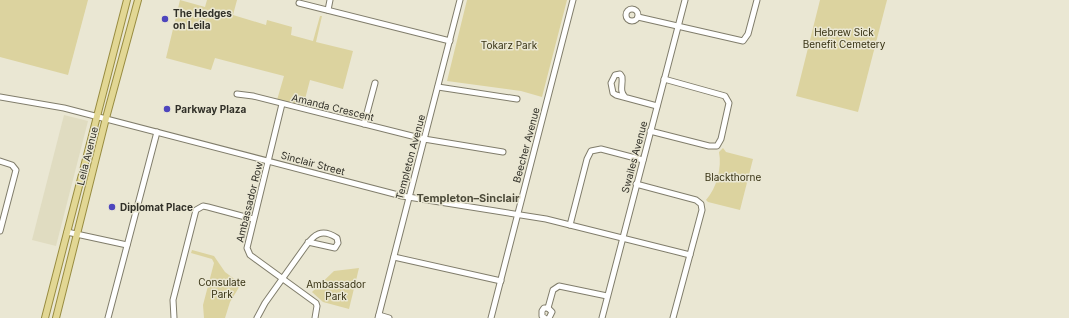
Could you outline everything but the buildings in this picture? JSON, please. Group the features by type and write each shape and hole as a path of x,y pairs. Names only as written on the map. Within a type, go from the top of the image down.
{"main road":[{"name":"Leila Avenue","path":"45,318 128,0"},
{"name":"Leila Avenue","path":"56,318 106,118 138,0"}],"street":[{"path":"328,10 330,0"},
{"name":"Templeton Avenue","path":"378,317 460,0"},
{"name":"Beecher Avenue","path":"491,318 573,0"},
{"name":"Swailes Avenue","path":"602,318 684,0"},
{"path":"638,17 743,41 748,34 757,0"},
{"path":"299,3 450,41"},
{"path":"625,97 622,93 622,77 620,74 615,75 611,83 611,90 613,93 625,97 657,106"},
{"path":"650,131 709,146 717,146 721,139 729,103 725,96 664,79"},
{"path":"364,124 376,83"},
{"path":"438,87 517,98"},
{"name":"Amanda Crescent","path":"236,94 253,96 424,139 503,152"},
{"name":"Sinclair Street","path":"0,97 64,108 98,116 409,197 518,214 570,224 690,255"},
{"name":"Ambassador Row","path":"282,104 247,245 248,251 282,280 316,303 315,318"},
{"path":"108,318 157,132"},
{"path":"570,224 587,159 591,150 601,148 643,160"},
{"path":"0,161 12,165 16,170 0,231"},
{"path":"636,184 699,202 702,210 673,318"},
{"path":"174,318 173,300 196,210 203,206 253,219"},
{"path":"67,232 127,246"},
{"path":"257,318 308,242 315,235 322,233 333,235 337,238 338,243 335,248 308,242"},
{"path":"394,257 500,281"},
{"path":"548,308 553,290 559,286 607,296"},
{"path":"545,318 542,316 542,311 544,308 548,308"},
{"path":"548,308 552,312 549,318"},
{"path":"378,317 389,318"}],"shaded area":[{"path":"64,115 88,121 56,246 32,240"}],"green space":[{"path":"0,0 88,0 68,75 0,57"},
{"path":"180,0 205,7 207,0 237,0 233,15 266,25 267,20 292,27 291,35 313,41 320,16 322,16 316,42 353,51 343,89 310,80 303,107 277,100 284,76 215,58 211,70 166,58"},
{"name":"Tokarz Park","path":"467,0 567,0 542,97 521,91 447,81"},
{"name":"Hebrew Sick Benefit Cemetery","path":"820,0 887,0 858,112 796,96"},
{"name":"Blackthorne","path":"723,148 726,152 753,159 740,210 708,202 706,200 713,190 718,177 720,164 719,152"},
{"name":"Consulate Park","path":"192,250 214,256 225,272 241,284 230,302 225,318 204,318 203,305 214,263 212,259 191,253"},
{"name":"Ambassador Park","path":"359,268 349,309 323,302 312,292 334,271"}],"place":[{"name":"The Hedges on Leila","path":"165,19"},
{"name":"Parkway Plaza","path":"167,109"},
{"name":"Diplomat Place","path":"112,207"}],"district":[{"name":"Templeton–Sinclair","path":"468,198"}]}
